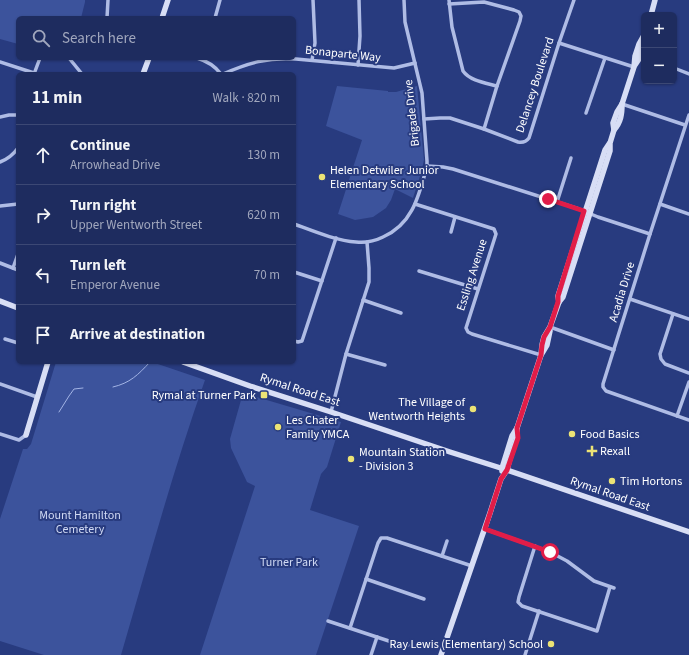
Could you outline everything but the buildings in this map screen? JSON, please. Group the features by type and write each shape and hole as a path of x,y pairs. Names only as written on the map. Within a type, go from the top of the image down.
{"main road":[{"path":"163,16 168,0"},
{"path":"652,12 655,0"},
{"path":"441,655 485,529 504,469 518,438 517,428 541,355 547,345 550,327 558,302 558,296 587,212 605,150 610,143 614,130 618,125 622,114 622,104 634,67 635,56 641,40"},
{"path":"634,67 639,59 642,48"},
{"path":"144,72 148,60"},
{"path":"0,301 16,307"},
{"path":"26,435 47,364"},
{"name":"Rymal Road East","path":"189,364 250,386 504,469 689,532"}],"street":[{"path":"107,16 108,0"},
{"path":"216,16 220,0"},
{"path":"312,60 315,43 313,0"},
{"path":"358,65 360,36 359,0"},
{"name":"Brigade Drive","path":"296,225 336,238 367,242 381,238 397,229 412,212 427,166 422,93 405,22 404,0"},
{"name":"Delancey Boulevard","path":"424,119 450,118 518,142 526,142 530,138 559,43 574,0"},
{"path":"484,129 521,16 514,10 484,2 449,2 452,27 463,71 472,79 497,86"},
{"path":"559,43 634,67"},
{"path":"586,113 605,58"},
{"name":"Bonaparte Way","path":"296,59 394,68 415,63"},
{"path":"35,72 39,60"},
{"path":"71,60 80,72"},
{"path":"202,60 220,72"},
{"name":"Bonaparte Way","path":"228,72 260,60"},
{"path":"0,62 28,72"},
{"path":"677,69 689,74"},
{"path":"622,104 685,125"},
{"path":"0,117 9,115 16,116"},
{"name":"Acadia Drive","path":"689,115 603,384 606,391 689,420"},
{"path":"0,162 7,159 16,151"},
{"path":"557,202 571,158"},
{"path":"427,166 443,166 453,168 650,234"},
{"path":"0,206 16,204"},
{"name":"Essling Avenue","path":"415,204 494,229 496,234 466,328 468,332 541,355"},
{"path":"660,204 689,214"},
{"path":"450,232 455,217"},
{"path":"296,342 302,341 336,238"},
{"path":"331,412 346,354 367,288 369,275 367,242"},
{"path":"13,268 16,260"},
{"path":"0,263 16,269"},
{"path":"419,272 478,289"},
{"path":"296,273 322,281"},
{"path":"630,299 689,319"},
{"path":"363,300 401,313"},
{"path":"673,314 660,354 660,359 665,364 689,373"},
{"path":"550,327 614,350"},
{"path":"5,339 16,342"},
{"path":"346,354 384,365"},
{"path":"677,416 689,382"},
{"path":"0,384 37,397"},
{"path":"0,434 19,440 26,435"},
{"path":"485,529 535,546 550,552 562,558 590,578 612,588 597,631 522,606 519,603 518,601 535,546"},
{"path":"350,628 378,543 383,537 472,566"},
{"path":"442,556 447,541"},
{"path":"366,579 424,599"},
{"path":"525,655 539,611"},
{"path":"328,621 398,644 408,645"},
{"path":"371,655 377,637"}],"green space":[{"path":"0,0 85,0 82,16 16,16 16,43 0,39"},
{"path":"337,86 396,92 417,86 424,160 413,198 395,189 386,208 373,217 355,220 338,214 362,140 326,126"},
{"name":"Mount Hamilton Cemetery","path":"55,364 158,364 205,380 171,482 121,655 44,655 0,641 0,519 23,449 27,449 31,444"},
{"name":"Turner Park","path":"243,393 341,422 327,467 321,474 310,510 359,526 316,655 200,655 255,486 247,482 231,448 230,439"}],"waterway":[{"path":"113,387 133,378 148,364"},
{"path":"59,412 74,389 83,388"}],"place":[{"name":"Helen Detwiler Junior Elementary School","path":"322,177"},
{"name":"Rymal at Turner Park","path":"264,395"},
{"name":"The Village of Wentworth Heights","path":"473,409"},
{"name":"Les Chater Family YMCA","path":"278,427"},
{"name":"Food Basics","path":"572,434"},
{"name":"Rexall","path":"592,451"},
{"name":"Mountain Station - Division 3","path":"351,459"},
{"name":"Tim Hortons","path":"612,481"},
{"name":"Ray Lewis (Elementary) School","path":"551,644"}],"route":[{"path":"548,199 584,211 558,296 558,302 550,327 544,337 541,355 517,428 518,438 507,470 501,479 485,529 550,552"}]}
